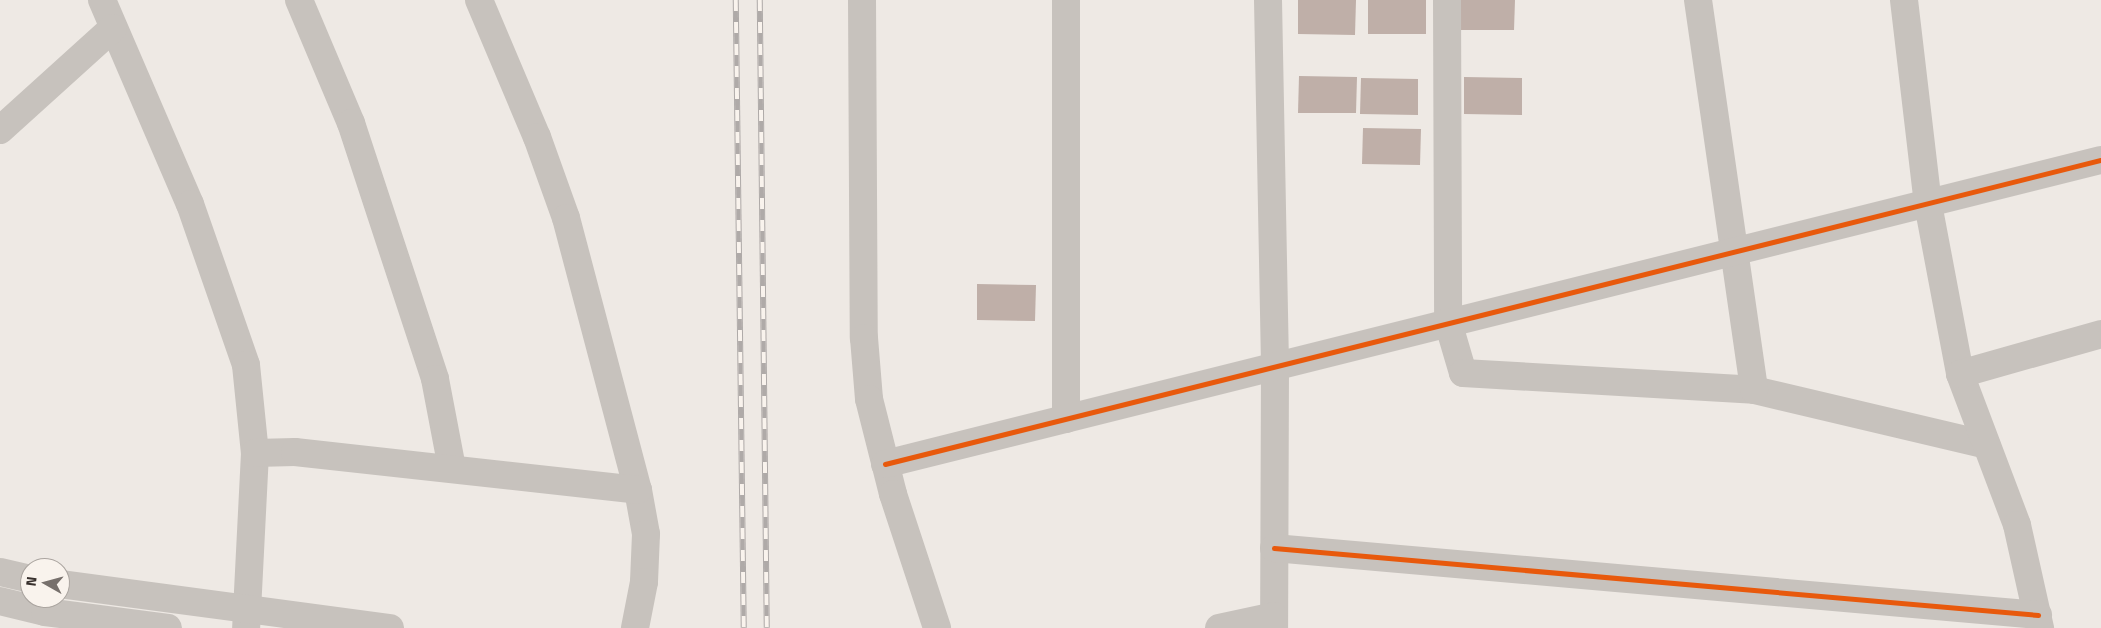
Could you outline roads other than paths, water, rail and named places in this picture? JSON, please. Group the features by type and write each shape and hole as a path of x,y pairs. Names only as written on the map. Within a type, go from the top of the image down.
{"street":[{"path":"102,0 190,204 242,356 255,453 247,618"},
{"path":"298,0 351,123 367,170 435,379 452,468"},
{"path":"479,0 537,137 566,218 638,490 646,534 644,582 635,628"},
{"path":"862,0 864,338 869,399 885,464 938,628"},
{"path":"1066,0 1066,419"},
{"path":"1220,628 1274,622 1275,367 1268,0"},
{"path":"1447,0 1448,322 1463,373 1754,390 1987,445"},
{"path":"1698,0 1736,251 1754,390"},
{"path":"1274,548 2039,621 2017,525 1987,445 1968,404 1960,374 1928,204 1904,0"},
{"path":"0,130 113,28"},
{"path":"885,464 2101,160"},
{"path":"1960,374 2101,334"},
{"path":"255,453 295,452 638,490"},
{"path":"0,572 20,577"},
{"path":"70,586 247,618 390,628"},
{"path":"0,601 44,612 168,628"}],"railway":[{"path":"736,0 744,628"},
{"path":"760,0 767,628"}]}
